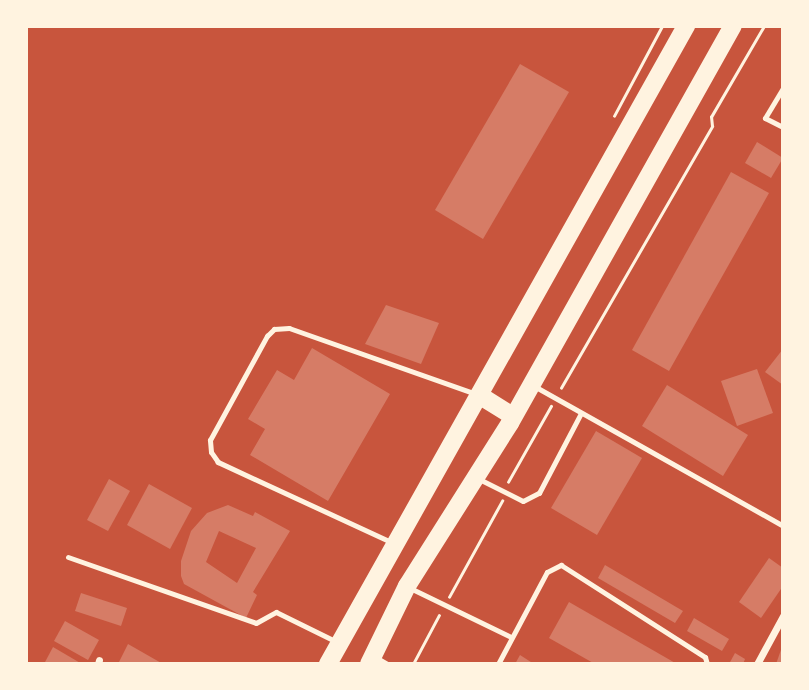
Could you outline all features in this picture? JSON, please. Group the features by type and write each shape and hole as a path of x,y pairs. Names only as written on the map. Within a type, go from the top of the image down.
{"highway":[{"path":"328,664 686,26"},
{"path":"376,661 407,586 477,478 733,26"},
{"path":"479,395 513,416"}],"street":[{"path":"757,664 783,616"}],"lane":[{"path":"783,88 765,118 783,127"},
{"path":"394,543 218,462 211,452 210,440 267,336 274,328 289,328 479,395"},
{"path":"531,384 783,526"},
{"path":"477,478 502,493 523,501 539,494 581,412"},
{"path":"68,557 256,623 276,612 340,643"},
{"path":"498,664 547,572 561,565 705,657 707,664"},
{"path":"407,586 511,637"}],"path":[{"path":"413,664 502,500 502,493 712,126 711,117 764,26"}],"building":[{"path":"520,64 569,92 483,239 435,210"},
{"path":"757,142 783,158 771,178 745,163"},
{"path":"731,172 769,193 669,371 632,350"},
{"path":"386,305 439,323 421,364 365,344"},
{"path":"312,348 390,394 328,501 250,455 265,429 248,419 277,370 294,380"},
{"path":"783,349 783,385 765,372"},
{"path":"757,369 773,413 737,426 721,381"},
{"path":"667,385 748,435 723,476 642,426"},
{"path":"596,431 642,458 597,535 551,508"},
{"path":"109,479 130,491 108,531 87,520"},
{"path":"149,484 192,508 170,549 127,525"},
{"path":"228,505 253,516 255,512 290,531 253,592 257,595 246,618 184,584 181,576 181,561 191,531 207,513","holes":["219,531 256,548 237,583 206,562"]},
{"path":"769,558 783,568 783,586 761,618 739,602"},
{"path":"605,565 683,611 675,623 598,578"},
{"path":"81,593 127,608 121,626 75,611"},
{"path":"569,602 677,664 595,664 549,638"},
{"path":"694,618 729,639 722,651 687,631"},
{"path":"65,621 99,640 88,660 54,641"},
{"path":"128,644 163,664 118,664"},
{"path":"53,647 82,664 44,664"},
{"path":"782,647 783,664 776,664"},
{"path":"735,653 745,659 743,664 729,664"},
{"path":"520,655 534,664 515,664"}]}
